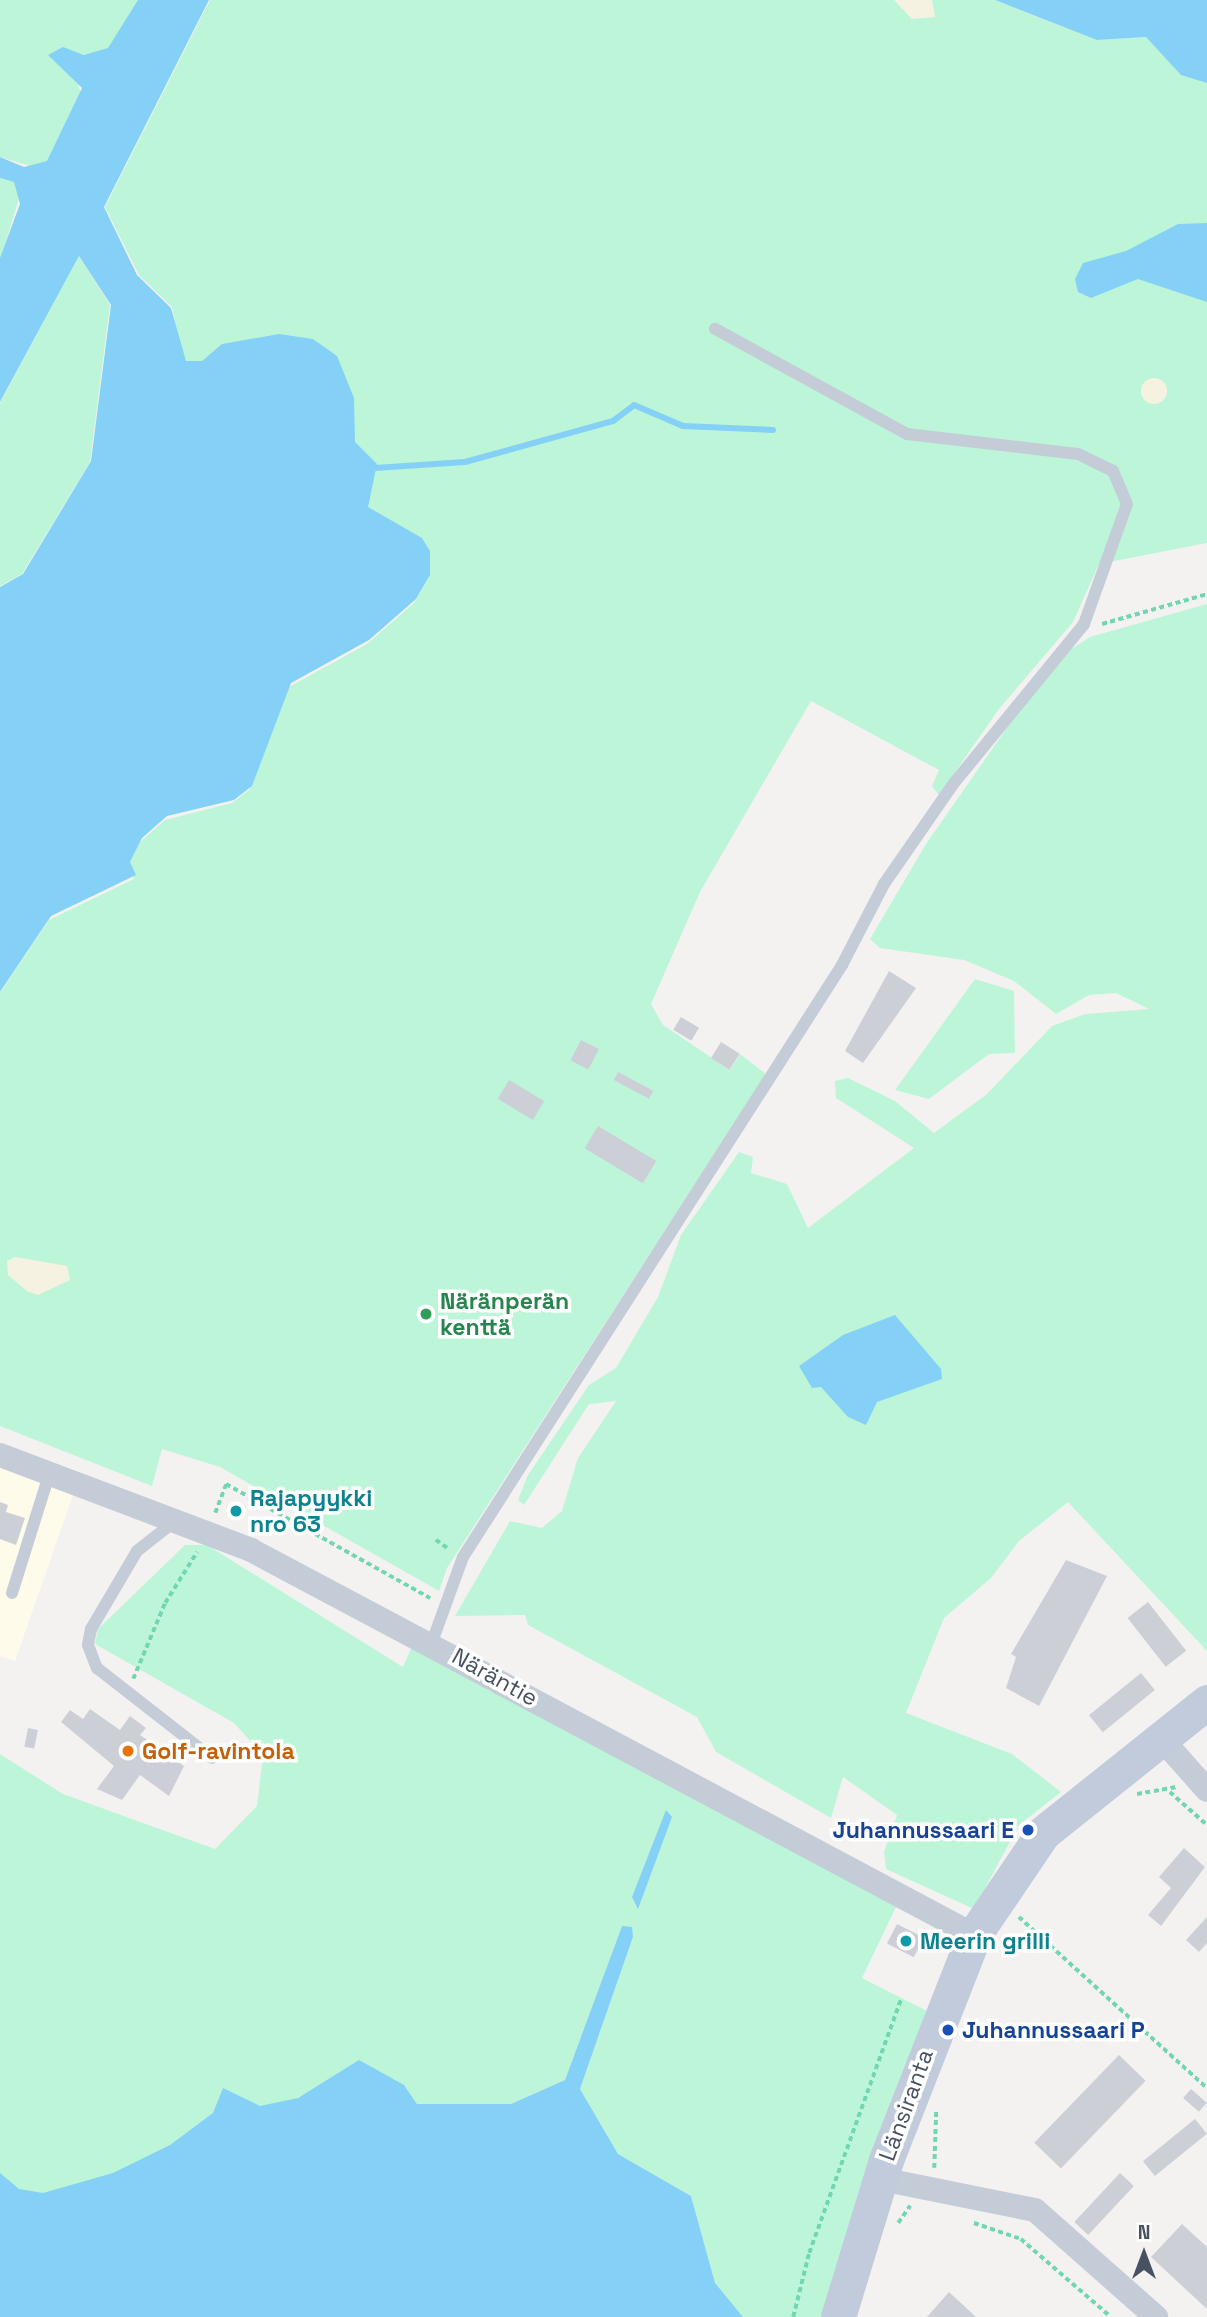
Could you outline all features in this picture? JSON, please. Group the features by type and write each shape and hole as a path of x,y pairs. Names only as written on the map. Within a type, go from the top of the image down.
{"street":[{"name":"Näräntie","path":"0,1455 207,1534 432,1642 974,1935"},
{"name":"Länsiranta","path":"838,2317 881,2179 974,1935 1043,1833 1159,1736 1207,1702"},
{"path":"1159,1736 1199,1782"},
{"path":"881,2179 922,2198 1035,2210 1156,2317"}],"lane":[{"path":"432,1642 446,1610 463,1557 842,965 884,884 954,783 1084,624 1127,504 1114,471 1078,454 907,434 715,329"},
{"path":"12,1593 50,1472"},
{"path":"175,1521 137,1551 91,1629 88,1645 97,1668 212,1758"}],"path":[{"path":"1084,624 1105,624 1207,594"},
{"path":"127,1693 165,1603 207,1534 226,1484 446,1610"},
{"path":"1133,1795 1170,1793 1199,1782"},
{"path":"1170,1793 1207,1825"},
{"path":"1012,1927 1025,1906"},
{"path":"1017,1916 1207,2088"},
{"path":"793,2317 810,2252 901,1999"},
{"path":"892,2232 922,2198 939,2141 935,2097"},
{"path":"961,2218 1021,2239 1111,2317"}],"shaded area":[{"path":"0,1443 81,1472 15,1661 0,1656"}],"green space":[{"path":"0,0 139,0 109,49 85,55 63,48 82,95 48,161 37,168 0,157"},
{"path":"210,0 995,0 1097,40 1146,37 1207,83 1207,543 1099,564 1073,622 999,709 939,795 932,786 939,770 811,701 700,892 651,1004 663,1025 730,1070 740,1054 766,1074 447,1568 439,1591 220,1467 162,1449 152,1486 0,1426 0,993 49,920 134,879 128,866 140,842 165,820 232,803 249,790 289,687 367,644 414,603 428,579 366,511 199,366 184,365 172,307 139,275 105,207"},
{"path":"0,178 15,182 21,192 0,261"},
{"path":"79,256 110,305 90,462 22,574 0,586 0,403"},
{"path":"1207,604 1207,1651 1068,1502 1019,1541 991,1578 944,1618 906,1713 1012,1754 1061,1792 1019,1825 974,1909 886,1869 884,1852 897,1815 843,1777 831,1818 716,1752 697,1717 528,1625 525,1615 455,1616 510,1521 542,1528 562,1511 578,1458 616,1401 589,1404 524,1505 518,1500 528,1475 589,1385 616,1368 658,1297 681,1235 739,1152 753,1157 751,1173 787,1184 808,1228 914,1148 836,1098 835,1081 848,1078 895,1101 934,1133 987,1094 1052,1026 1085,1014 1149,1009 1116,993 1089,995 1056,1014 1014,981 964,960 880,948 870,939 926,844 1034,689 1070,650 1090,637"},
{"path":"975,979 1014,991 1015,1053 989,1054 929,1099 895,1090"},
{"path":"185,1545 207,1545 403,1667 419,1630 896,1907 862,1978 927,2011 828,2317 743,2317 715,2284 691,2196 618,2154 580,2089 633,1937 622,1926 565,2080 511,2104 417,2104 404,2085 330,2082 297,2098 137,2307 0,2173 0,1754 63,1794 215,1849 257,1806 263,1755 234,1723 95,1644 98,1629"}],"sand":[{"path":"894,0 932,0 935,17 912,19"},
{"path":"1154,378 1163,382 1167,391 1163,400 1154,404 1145,400 1141,391 1145,382"},
{"path":"15,1257 67,1266 70,1280 38,1295 27,1291 8,1275 7,1261"}],"water":[{"path":"138,0 209,0 104,207 137,275 171,308 186,361 202,361 222,344 279,334 313,339 337,356 354,398 355,442 377,464 368,507 422,538 430,551 430,575 416,599 369,640 291,683 252,786 234,800 167,816 142,838 130,862 136,875 51,916 0,992 0,587 23,574 91,461 111,305 79,256 0,402 0,258 20,204 14,182 0,178 0,157 24,167 47,161 82,88 48,55 63,47 84,55 108,48"},
{"path":"995,0 1207,0 1207,83 1181,75 1146,37 1097,40"},
{"path":"1207,223 1207,302 1138,279 1091,298 1078,292 1075,279 1083,263 1126,251 1178,224"},
{"path":"895,1315 941,1369 942,1379 877,1402 866,1425 848,1417 821,1387 812,1388 799,1366 843,1335"},
{"path":"666,1810 672,1817 638,1909 632,1897"},
{"path":"622,1926 632,1927 633,1937 580,2089 618,2154 691,2196 715,2283 743,2317 0,2317 0,2173 19,2189 43,2193 113,2173 170,2145 213,2113 223,2088 260,2106 298,2098 359,2060 404,2085 417,2104 511,2104 565,2080"}],"building":[{"path":"889,971 916,988 863,1063 845,1051"},
{"path":"681,1017 699,1028 691,1041 673,1030"},
{"path":"581,1040 599,1049 588,1070 571,1060"},
{"path":"721,1042 740,1054 730,1070 711,1058"},
{"path":"618,1072 653,1091 649,1099 614,1080"},
{"path":"509,1080 544,1101 533,1120 498,1099"},
{"path":"598,1126 656,1161 643,1183 585,1148"},
{"path":"0,1502 8,1505 6,1512 25,1518 16,1545 0,1539"},
{"path":"1066,1560 1107,1576 1039,1706 1006,1688 1016,1657 1011,1654"},
{"path":"1148,1602 1186,1651 1166,1667 1128,1618"},
{"path":"1141,1673 1155,1690 1103,1732 1089,1715"},
{"name":"Golf-ravintola","path":"90,1709 120,1730 130,1716 146,1728 140,1735 184,1766 169,1796 140,1775 122,1800 97,1789 114,1766 61,1722 70,1710 83,1719"},
{"path":"28,1728 38,1730 34,1749 24,1747"},
{"path":"1184,1848 1205,1867 1161,1926 1148,1915 1171,1888 1159,1877"},
{"path":"1207,1917 1207,1943 1199,1952 1186,1940"},
{"name":"Meerin grilli","path":"897,1924 924,1938 914,1957 887,1944"},
{"path":"1119,2055 1146,2081 1061,2168 1034,2143"},
{"path":"1191,2089 1207,2103 1199,2112 1183,2098"},
{"path":"1195,2119 1207,2134 1155,2176 1143,2161"},
{"path":"1120,2173 1134,2186 1088,2235 1074,2222"},
{"path":"1182,2224 1207,2247 1207,2309 1151,2257"},
{"path":"949,2292 976,2317 927,2317"}],"waterway":[{"path":"375,468 465,462 613,421 634,405 683,426 773,430"}],"place":[{"name":"Näränperän kenttä","path":"426,1314"},
{"name":"Rajapyykki nro 63","path":"236,1511"},
{"name":"Golf-ravintola","path":"128,1751"},
{"name":"Juhannussaari E","path":"1028,1830"},
{"name":"Meerin grilli","path":"906,1941"},
{"name":"Juhannussaari P","path":"948,2030"}]}
